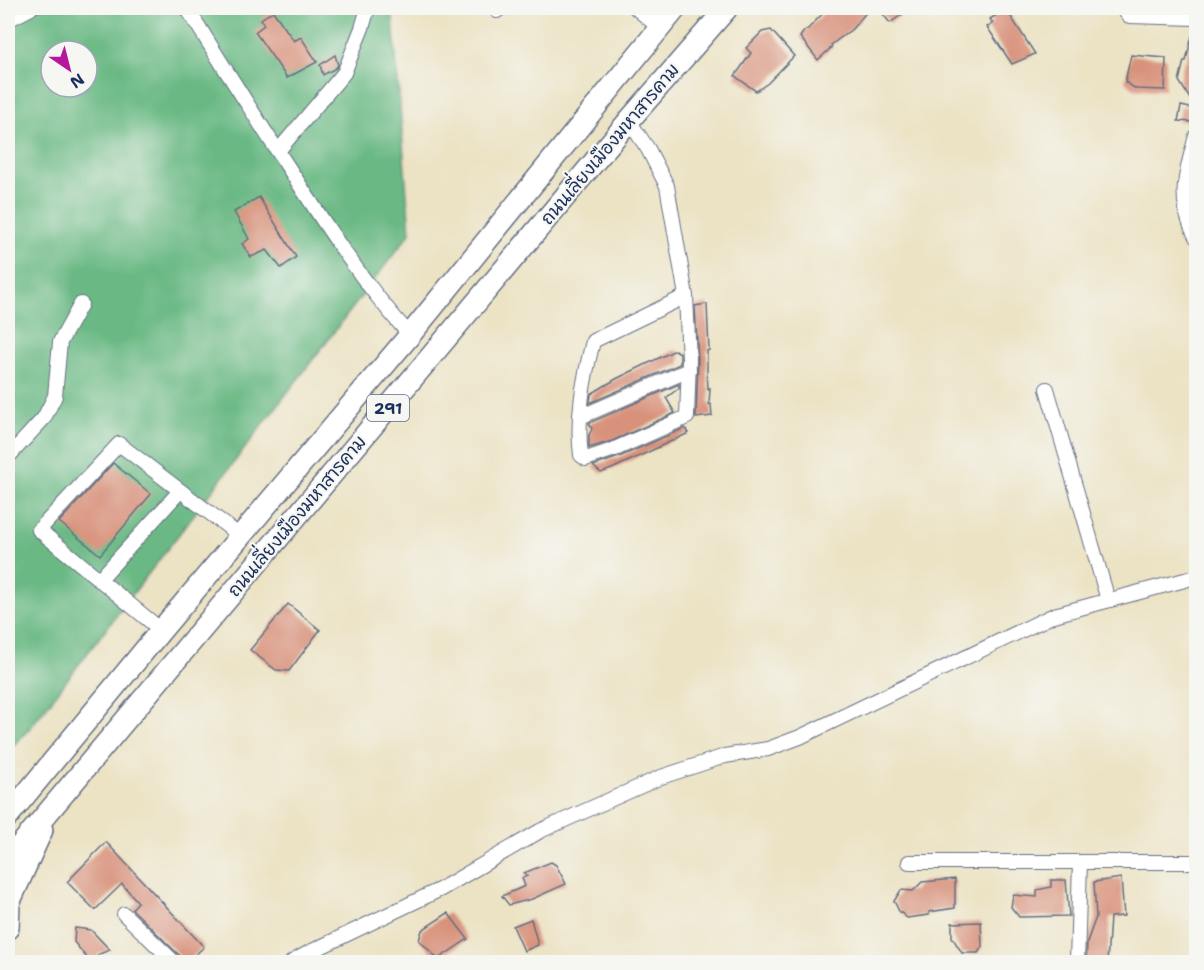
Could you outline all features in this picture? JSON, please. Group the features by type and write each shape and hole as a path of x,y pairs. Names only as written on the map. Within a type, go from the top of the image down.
{"highway":[{"name":"ถนนเลี่ยงเมืองมหาสารคาม","path":"8,816 161,630 410,335 676,8"},
{"name":"ถนนเลี่ยงเมืองมหาสารคาม","path":"8,860 629,121 727,8"},
{"path":"8,808 25,796"},
{"path":"8,928 9,903 51,810"}],"street":[{"path":"8,20 30,8"},
{"path":"187,8 241,97 319,214 384,307 410,335"},
{"path":"278,151 344,73 368,8"},
{"path":"636,8 660,28"},
{"path":"1122,8 1130,16 1197,18"},
{"path":"629,121 648,148 667,186 686,296 689,369 687,417 615,449 586,459 581,455 578,437 584,375 593,341 686,296"},
{"path":"1197,136 1184,182 1184,204 1197,237"},
{"path":"8,457 44,418 55,396 60,342 81,304"},
{"path":"580,417 689,369"},
{"path":"1047,389 1108,600"},
{"path":"161,630 39,530 119,444 240,537"},
{"path":"99,580 180,491"},
{"path":"292,963 308,953 441,889 540,831 661,777 725,756 768,749 800,737 1054,615 1197,577"},
{"path":"909,862 1197,862"},
{"path":"1077,963 1080,862"},
{"path":"124,914 174,963"}],"green space":[{"path":"8,8 392,8 410,233 30,728 8,751"}],"building":[{"path":"828,8 870,8 852,29 831,45 832,47 818,60 800,37"},
{"path":"878,8 911,8 890,23"},
{"path":"1006,9 1035,54 1012,64 987,27 993,23 990,19"},
{"path":"273,11 294,41 301,37 317,62 287,78 255,32 264,25 261,19"},
{"path":"771,30 794,56 768,83 756,91 735,76 751,53 746,48 762,32"},
{"path":"1192,36 1197,37 1195,107 1179,81"},
{"path":"335,55 338,65 323,75 320,65"},
{"path":"1131,55 1166,58 1165,90 1136,89 1125,82"},
{"path":"1181,106 1195,109 1194,122 1178,121"},
{"path":"259,197 296,257 281,268 267,250 251,257 242,244 249,239 234,212"},
{"path":"707,304 709,350 707,351 707,372 712,416 696,418 698,360 695,306"},
{"path":"675,350 680,353 680,364 590,403 591,394"},
{"path":"679,384 679,388 666,398 675,413 612,441 589,448 589,435 592,429 589,423"},
{"path":"685,428 689,433 614,468 601,473 593,466 619,457"},
{"path":"113,463 151,494 100,555 59,522"},
{"path":"288,604 320,630 289,671 276,670 250,650"},
{"path":"106,842 204,947 186,963 183,963 180,956 132,909 138,902 122,884 95,910 67,882"},
{"path":"551,862 556,865 566,884 532,899 509,905 502,896 525,886 522,878 527,876 524,873"},
{"path":"1121,878 1124,916 1110,917 1107,963 1086,963 1087,942 1096,917 1094,882"},
{"path":"955,879 955,908 907,918 899,911 894,901 901,890 913,891 922,882"},
{"path":"1051,880 1066,880 1069,916 1019,917 1011,907 1013,895 1037,897 1037,890 1051,887"},
{"path":"448,913 468,939 438,959 419,940 422,930"},
{"path":"531,919 538,945 524,951 513,926"},
{"path":"981,922 982,947 978,953 962,953 952,937 952,923"},
{"path":"75,928 91,930 110,950 99,954 94,963 91,963 74,942"}]}
